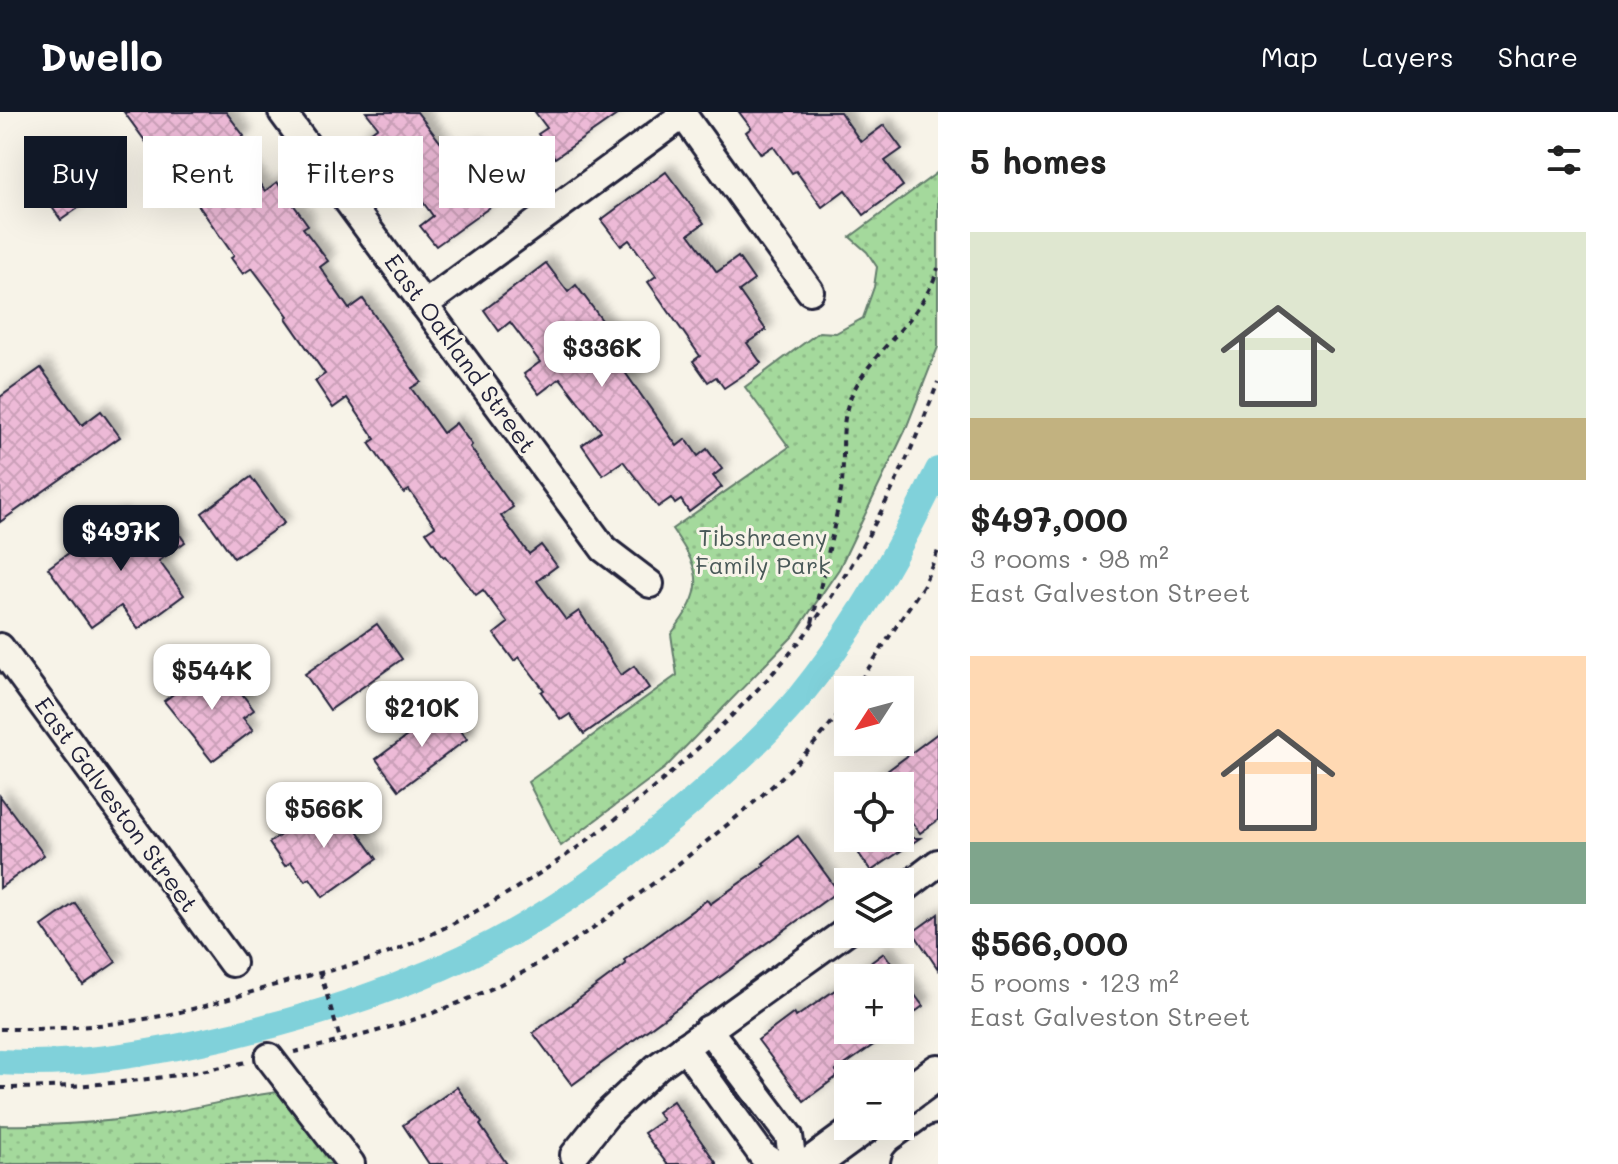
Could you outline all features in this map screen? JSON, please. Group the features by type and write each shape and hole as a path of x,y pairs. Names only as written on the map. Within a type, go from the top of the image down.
{"main road":[{"path":"914,1090 938,1072"},
{"path":"812,1164 845,1140"},
{"path":"909,1164 938,1143"}],"street":[{"name":"East Oakland Street","path":"282,112 604,549 650,584"},
{"path":"424,305 682,114 810,291"},
{"name":"East Galveston Street","path":"0,647 232,963"},
{"path":"914,881 938,863"},
{"path":"574,1155 607,1114 657,1067 834,940"},
{"path":"708,1029 789,1136 793,1164"},
{"path":"684,1047 762,1155 776,1164"},
{"path":"269,1057 351,1164"},
{"path":"728,1107 753,1089"}],"path":[{"path":"812,625 841,487 841,449 851,396 864,373 916,314 938,268"},
{"path":"0,1029 118,1022 186,1011 376,958 461,920 568,855 679,767 779,667 812,625 864,545 917,438 938,382"},
{"path":"863,676 923,586 938,551"},
{"path":"0,1088 61,1088 189,1075 341,1042 414,1020 469,997 543,961 681,862 736,818 798,759 834,717"},
{"path":"320,972 341,1042"}],"green space":[{"name":"Tibshraeny Family Park","path":"938,172 938,347 905,431 839,569 794,635 665,768 561,846 528,782 677,675 671,634 690,605 696,582 690,558 672,529 789,447 745,387 819,332 836,333 863,318 874,287 877,267 867,252 850,237"},
{"path":"294,1090 351,1164 0,1164 0,1125 120,1120"}],"building":[{"path":"124,112 226,112 244,136 143,136"},
{"path":"366,112 417,112 439,141 439,208 489,208 436,246 420,226 433,216 423,202 423,136 366,136 378,127"},
{"path":"535,112 621,112 555,158 555,136 538,134 547,128"},
{"path":"739,112 840,112 861,142 884,125 902,149 885,161 903,186 864,215 845,190 822,207 773,146 761,154 746,132 751,128"},
{"path":"666,172 704,223 689,234 717,272 738,257 754,280 739,291 766,330 747,343 761,363 724,388 716,377 708,382 693,361 700,356 648,282 656,276 629,240 621,246 601,220"},
{"path":"277,182 278,208 296,208 308,225 303,228 328,261 320,267 349,309 363,299 421,382 411,388 443,433 456,423 513,507 501,516 529,554 541,545 557,566 537,581 566,620 579,611 621,675 634,666 649,688 584,734 570,714 561,720 541,692 544,690 519,657 514,661 494,634 508,623 483,590 476,595 444,557 426,532 435,526 409,490 404,493 369,443 375,439 347,398 333,408 315,381 325,374 286,318 288,316 252,268 243,274 231,258 234,256 200,208 262,208 262,187 265,191"},
{"path":"53,208 78,208 61,220"},
{"path":"546,263 568,292 576,285 632,361 622,368 677,446 686,439 698,456 707,449 722,469 713,476 722,487 689,512 681,500 675,504 671,498 658,507 623,461 603,475 582,445 601,431 560,378 539,394 524,374 540,362 510,322 499,331 484,310"},
{"path":"41,368 82,425 101,411 120,437 0,522 0,397"},
{"path":"251,477 284,523 234,558 202,513"},
{"path":"119,517 136,541 168,518 185,542 159,561 184,595 138,629 121,606 91,627 48,568"},
{"path":"377,624 402,659 330,710 305,674"},
{"path":"207,669 214,679 225,671 254,710 243,718 253,730 212,761 164,701"},
{"path":"445,708 467,739 399,790 376,759"},
{"path":"938,733 938,820 920,833 914,825 914,772 886,772 907,756 914,756 914,751"},
{"path":"0,796 44,855 0,888"},
{"path":"322,806 334,824 346,815 377,859 323,897 310,878 305,881 291,862 285,866 269,843"},
{"path":"798,836 834,886 834,894 572,1085 533,1033 626,964 624,960 707,900 710,904 765,865 763,863"},
{"path":"858,852 899,852 875,868 869,868"},
{"path":"75,903 116,962 83,985 42,926"},
{"path":"938,914 938,969 914,933"},
{"path":"884,953 892,964 869,964"},
{"path":"834,991 834,1044 875,1044 852,1060 834,1060 834,1079 804,1101 758,1040 794,1013 796,1017"},
{"path":"914,994 923,1006 914,1013"},
{"path":"457,1087 507,1164 429,1164 403,1125"},
{"path":"673,1101 717,1164 667,1164 644,1133 663,1120 657,1112"}],"waterway":[{"path":"0,1062 59,1062 118,1057 270,1026 418,978 488,945 545,913 655,833 737,761 788,710 858,615 938,470"}]}
